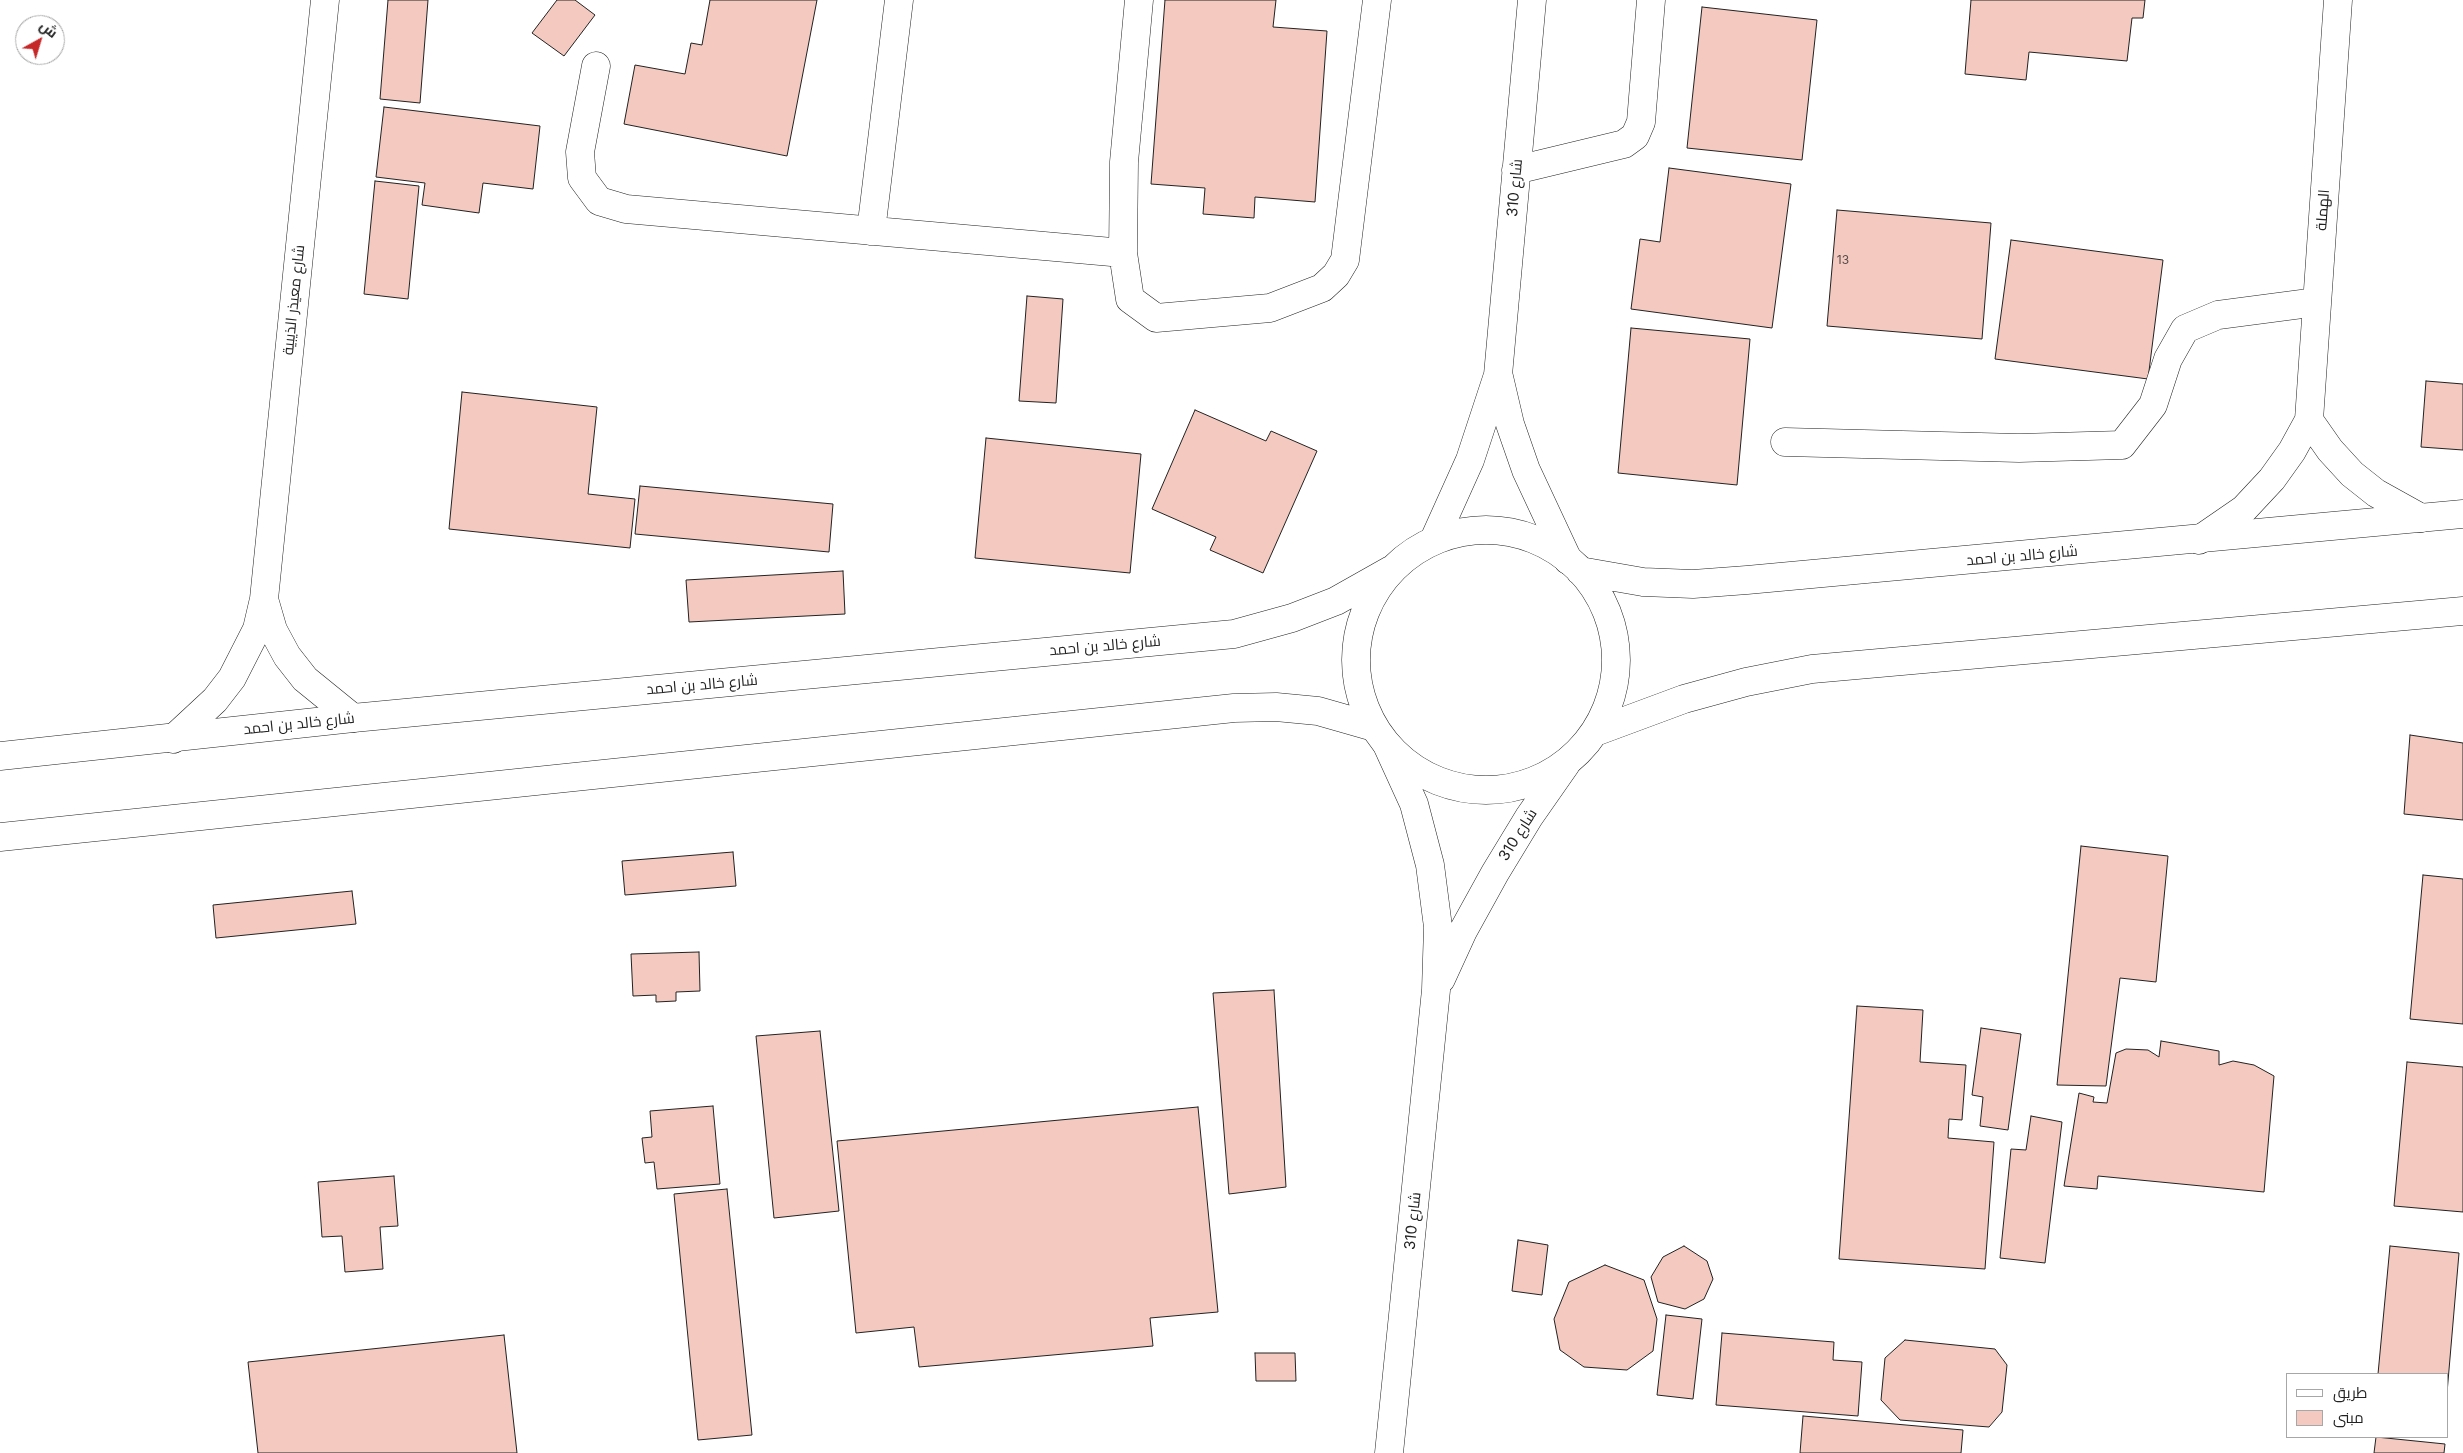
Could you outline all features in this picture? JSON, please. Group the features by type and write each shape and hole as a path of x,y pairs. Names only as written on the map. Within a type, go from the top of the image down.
{"main road":[{"name":"شارع معيذر الذيبية","path":"173,739 215,700 232,678 257,629 264,599 325,0"},
{"path":"871,231 899,0"},
{"path":"1139,0 1124,162 1124,253 1130,299 1156,318 1270,308 1322,288 1336,275 1345,260 1377,0"},
{"name":"شارع 310","path":"1434,540 1470,460 1498,375 1532,0"},
{"path":"1516,170 1624,144 1635,136 1641,122 1651,0"},
{"name":"الهملة","path":"2199,540 2250,503 2287,458 2309,420 2338,0"},
{"path":"596,66 580,152 582,178 599,201 626,209 1124,253"},
{"path":"1785,442 2019,448 2122,445 2153,405 2168,359 2185,329 2218,315 2317,302"},
{"name":"شارع 310","path":"1498,375 1510,424 1526,470 1574,565 1604,607 1613,632 1617,666 1610,701 1595,732"},
{"path":"2309,420 2330,450 2352,474 2376,493 2421,518"},
{"name":"شارع خالد بن احمد","path":"1574,565 1643,582 1693,584 2199,540 2463,514"},
{"path":"1391,570 1411,553 1434,540 1468,531 1504,531 1539,542 1574,565"},
{"name":"شارع 310","path":"1389,1453 1436,990 1438,927 1430,865 1414,804 1360,696 1356,662 1358,629 1371,597 1391,570"},
{"name":"شارع خالد بن احمد","path":"0,756 173,739 353,718 1234,634 1292,618 1336,601 1391,570"},
{"name":"شارع معيذر الذيبية","path":"264,599 273,630 287,656 305,680 353,718"},
{"path":"0,837 1234,708 1276,707 1318,711 1381,737 1418,772 1454,787 1494,790 1532,783 1566,764 1595,732 1684,699 1746,682 1812,668 2463,611"},
{"name":"شارع 310","path":"1436,990 1463,930 1495,873 1529,817 1566,764"}],"building":[{"path":"388,0 428,0 420,103 380,99"},
{"path":"557,0 575,0 595,15 564,56 532,33"},
{"path":"710,0 817,0 787,156 624,124 635,65 685,74 691,43 702,45"},
{"path":"1165,0 1276,0 1273,27 1327,31 1315,202 1255,197 1254,218 1203,214 1205,188 1151,184"},
{"path":"1971,0 2145,0 2143,18 2132,18 2127,61 2029,52 2026,80 1965,74"},
{"path":"1702,7 1817,20 1802,160 1687,148"},
{"path":"384,107 540,126 533,189 483,183 479,213 422,205 425,183 376,177"},
{"path":"1669,168 1791,184 1772,328 1631,309 1640,239 1660,242"},
{"path":"375,181 419,186 408,299 364,294"},
{"path":"1837,210 1991,223 1982,339 1827,326"},
{"path":"2011,240 2163,260 2148,379 1995,359"},
{"path":"1027,296 1063,299 1056,403 1019,401"},
{"path":"1631,328 1750,339 1737,485 1618,473"},
{"path":"2426,381 2463,384 2463,450 2421,447"},
{"path":"462,392 597,407 588,494 635,499 630,548 449,529"},
{"path":"1195,410 1266,441 1271,431 1317,451 1263,573 1210,550 1216,537 1152,509"},
{"path":"986,438 1141,454 1130,573 975,558"},
{"path":"640,486 833,504 829,552 635,534"},
{"path":"843,571 845,614 689,622 686,580"},
{"path":"2410,735 2463,743 2463,820 2404,814"},
{"path":"2081,846 2168,856 2156,982 2120,978 2106,1086 2057,1085"},
{"path":"733,852 736,886 625,895 622,861"},
{"path":"2423,875 2463,879 2463,1024 2410,1019"},
{"path":"352,891 356,924 216,938 213,905"},
{"path":"699,952 700,991 676,992 676,1001 656,1002 656,995 633,996 631,954"},
{"path":"1274,990 1286,1187 1229,1194 1213,993"},
{"path":"1857,1006 1923,1010 1920,1062 1966,1065 1962,1120 1949,1119 1948,1138 1994,1142 1985,1269 1839,1259"},
{"path":"1981,1028 2021,1034 2008,1130 1980,1126 1983,1097 1972,1095"},
{"path":"820,1031 839,1211 774,1218 756,1036"},
{"path":"2161,1041 2219,1051 2219,1065 2233,1061 2254,1065 2274,1076 2264,1192 2098,1176 2097,1189 2064,1186 2079,1093 2094,1097 2093,1102 2107,1103 2116,1053 2126,1049 2148,1050 2159,1057"},
{"path":"2407,1062 2463,1067 2463,1212 2394,1206"},
{"path":"713,1106 720,1184 657,1189 654,1162 645,1163 642,1138 652,1137 650,1111"},
{"path":"1198,1107 1218,1312 1150,1318 1153,1346 919,1367 914,1327 856,1333 837,1141"},
{"path":"2031,1116 2062,1122 2045,1263 2000,1258 2011,1149 2026,1150"},
{"path":"394,1176 398,1226 380,1227 383,1269 345,1272 342,1236 322,1237 318,1182"},
{"path":"727,1189 752,1435 698,1440 674,1194"},
{"path":"1518,1240 1548,1245 1542,1295 1512,1291"},
{"path":"1684,1246 1707,1261 1713,1279 1704,1299 1685,1309 1658,1302 1651,1277 1663,1257"},
{"path":"2390,1246 2459,1253 2448,1381 2448,1373 2378,1373"},
{"path":"1605,1265 1644,1280 1657,1319 1653,1351 1627,1370 1584,1367 1560,1350 1554,1319 1569,1282"},
{"path":"1666,1315 1702,1319 1693,1399 1657,1395"},
{"path":"1722,1333 1834,1342 1833,1360 1862,1362 1858,1416 1716,1405"},
{"path":"504,1335 517,1453 258,1453 248,1362"},
{"path":"1905,1340 1995,1349 2007,1365 2002,1412 1989,1427 1900,1420 1881,1400 1885,1358"},
{"path":"1255,1353 1295,1353 1296,1381 1256,1381"},
{"path":"1803,1416 1963,1430 1961,1453 1800,1453"},
{"path":"2376,1438 2445,1444 2444,1453 2374,1453"}]}
